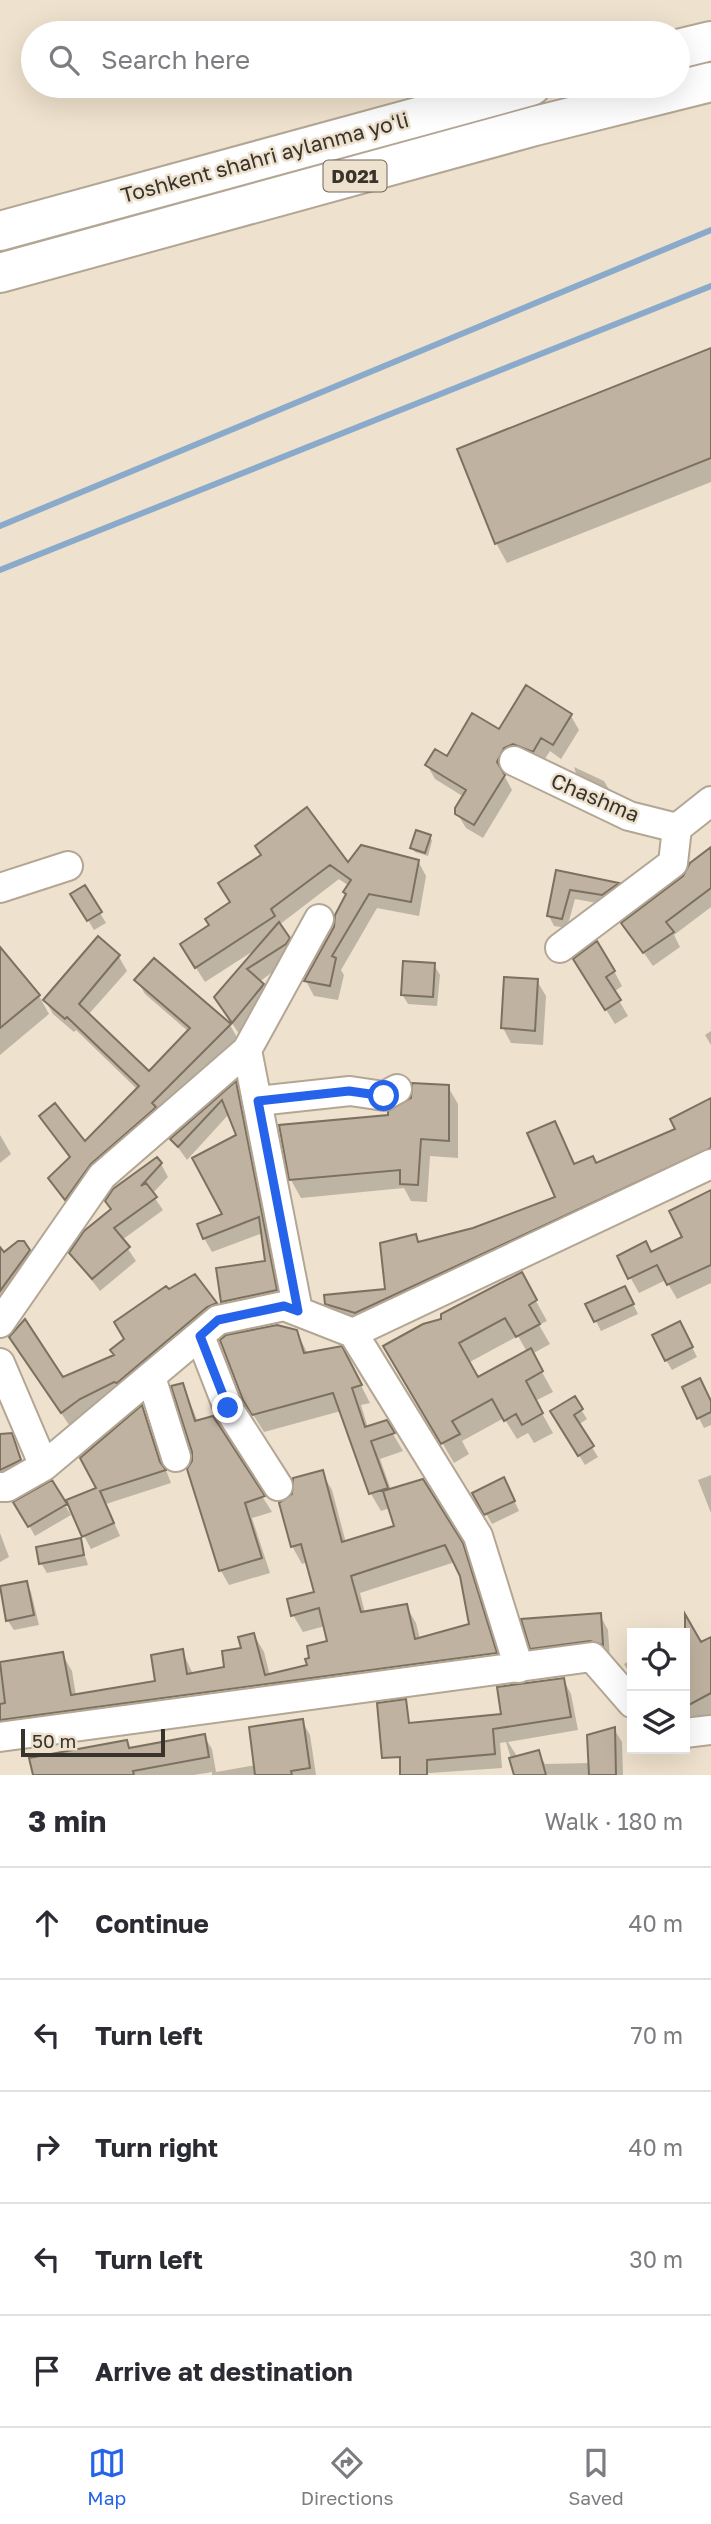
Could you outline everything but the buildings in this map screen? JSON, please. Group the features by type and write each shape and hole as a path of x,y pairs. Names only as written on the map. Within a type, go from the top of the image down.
{"highway":[{"path":"690,47 711,41"},
{"name":"Toshkent shahri aylanma yoʻli","path":"690,88 711,82"},
{"name":"Toshkent shahri aylanma yoʻli","path":"0,231 487,98"},
{"name":"Toshkent shahri aylanma yoʻli","path":"0,273 651,98"},
{"path":"224,170 219,180 219,191 234,209"}],"street":[{"name":"Chashma","path":"514,761 629,816 677,828"},
{"path":"560,948 673,863 677,828 711,801"},
{"path":"0,888 68,866"},
{"path":"0,1323 102,1176 247,1050 320,919"},
{"path":"247,1050 298,1311"},
{"path":"258,1101 349,1091 384,1096 397,1088"},
{"path":"354,1334 711,1164"},
{"path":"0,1487 7,1487 44,1465 218,1320 284,1306 354,1334 478,1536 519,1668"},
{"path":"200,1336 228,1408 278,1486"},
{"path":"0,1363 44,1465"},
{"path":"151,1377 176,1457"},
{"path":"0,1737 592,1657 627,1697"},
{"path":"690,1732 711,1730"}],"waterway":[{"path":"0,526 711,230"},
{"path":"0,570 711,286"}],"route":[{"path":"228,1408 200,1336 218,1320 284,1306 298,1311 258,1101 349,1091 384,1096"}]}
